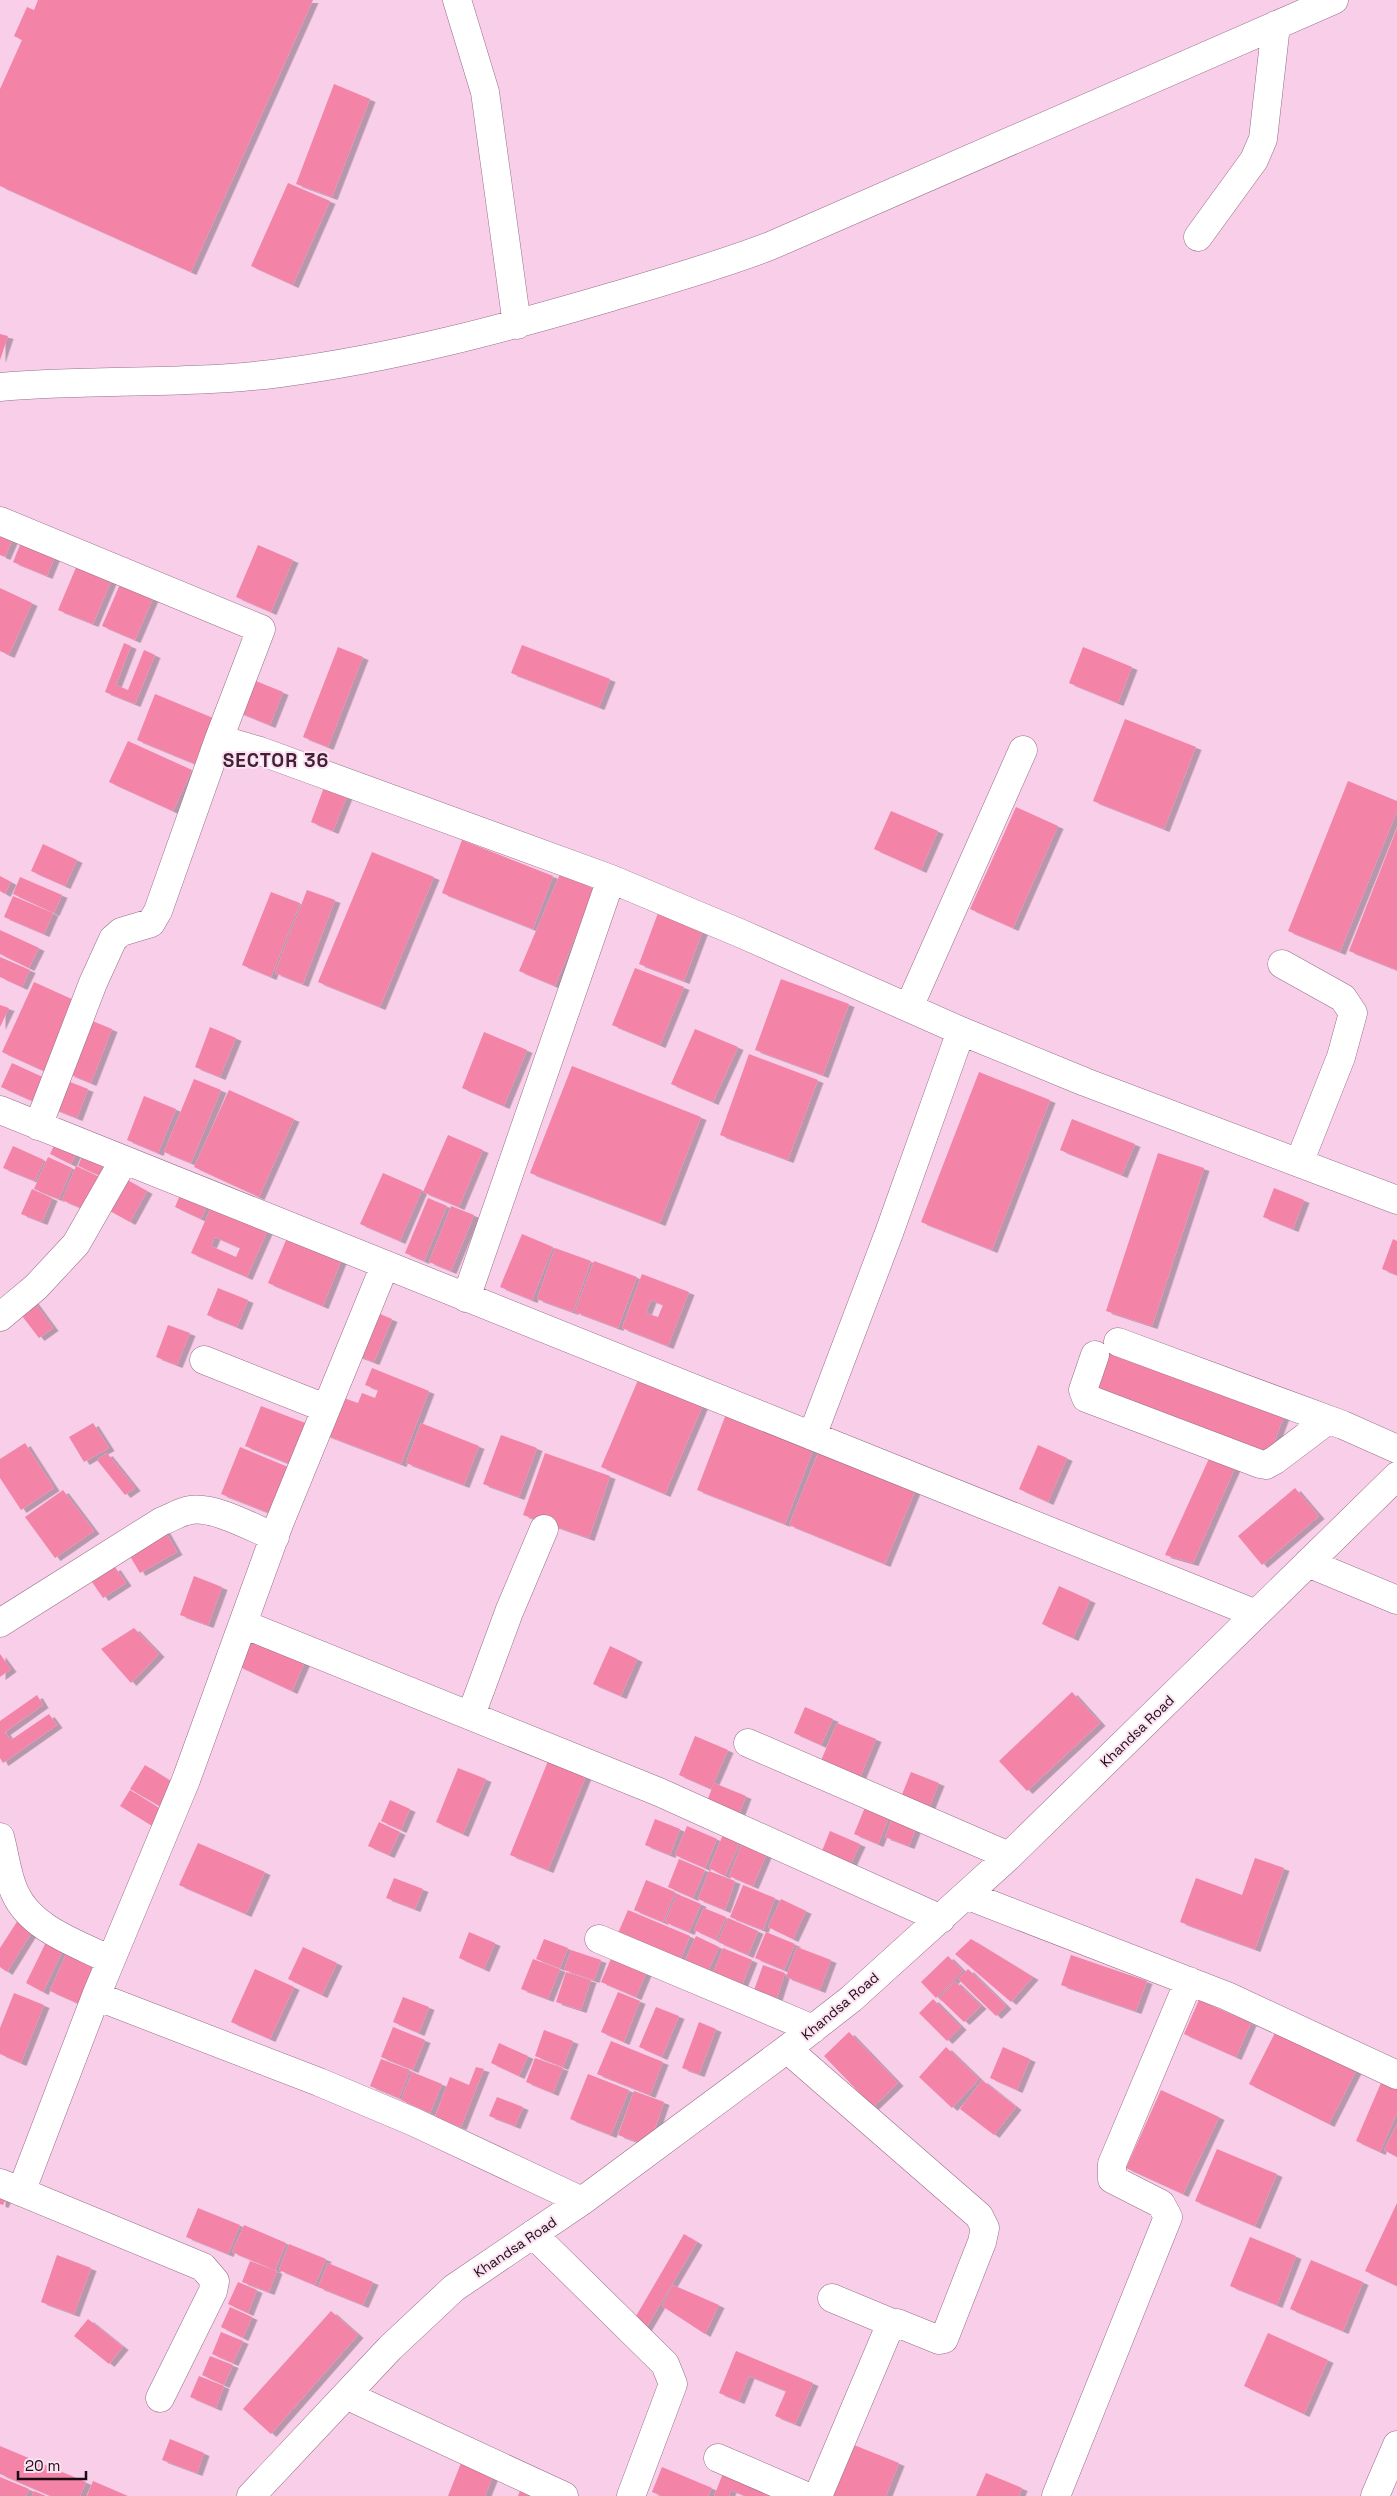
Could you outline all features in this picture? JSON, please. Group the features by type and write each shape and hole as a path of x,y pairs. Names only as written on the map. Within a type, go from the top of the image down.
{"street":[{"path":"457,0 485,92 517,325"},
{"path":"0,387 177,381 279,373 414,350 517,325 732,260 770,246 1334,0"},
{"path":"1198,237 1254,160 1263,140 1276,25"},
{"path":"0,521 261,629 219,738 158,912 151,923 120,932 113,939 93,983 38,1126"},
{"path":"219,738 260,751 611,879 742,934 960,1031 1085,1082 1299,1163 1396,1196"},
{"path":"909,1007 1023,750"},
{"path":"466,1298 611,879"},
{"path":"1282,964 1343,998 1353,1013 1341,1057 1299,1163"},
{"path":"812,1436 889,1233 960,1031"},
{"path":"0,1110 1256,1614"},
{"path":"0,1317 36,1287 76,1244 124,1160"},
{"path":"160,2398 211,2296 215,2285 213,2277 203,2267 11,2188 96,1996 186,1780 275,1537 325,1408 385,1265"},
{"path":"1328,1420 1266,1465 1086,1398 1082,1390 1107,1349 1328,1420 1397,1449"},
{"path":"204,1360 325,1408"},
{"name":"Khandsa Road","path":"255,2495 390,2348 454,2288 582,2200 787,2050 851,1999 1009,1856 1397,1476"},
{"path":"0,1623 162,1522 189,1510 200,1509 218,1514 275,1537"},
{"path":"471,1716 509,1612 544,1529"},
{"path":"1308,1563 1397,1600"},
{"path":"243,1624 659,1792 941,1918"},
{"path":"748,1742 1009,1856"},
{"path":"0,1837 14,1889 31,1916 43,1925 110,1960"},
{"path":"966,1895 1227,1996 1397,2075"},
{"path":"599,1939 813,2029"},
{"path":"1056,2496 1168,2217 1161,2204 1112,2179 1112,2164 1189,1981"},
{"path":"96,1996 345,2092 582,2200"},
{"path":"787,2050 979,2216 985,2228 982,2242 944,2339 939,2340 892,2323 832,2298"},
{"path":"533,2234 665,2364 671,2373 673,2384 630,2496"},
{"path":"818,2496 892,2323"},
{"path":"346,2395 564,2496"},
{"path":"1376,2496 1397,2445"},
{"path":"718,2458 806,2496"}],"building":[{"path":"38,0 313,0 191,272 0,186 0,89 22,40 14,36 27,7 34,10"},
{"path":"334,84 370,99 332,197 296,184"},
{"path":"288,183 330,201 293,285 251,266"},
{"path":"0,334 8,336 0,360"},
{"path":"0,525 16,532 5,557 0,555"},
{"path":"24,535 58,549 47,576 13,562"},
{"path":"258,545 293,560 271,612 236,597"},
{"path":"80,558 115,572 93,624 58,610"},
{"path":"124,575 157,589 135,640 102,626"},
{"path":"0,588 32,603 9,655 0,651"},
{"path":"124,643 131,646 116,685 128,690 144,650 155,655 135,704 105,692"},
{"path":"522,645 610,679 599,707 511,673"},
{"path":"338,647 363,657 328,747 303,737"},
{"path":"1083,647 1132,667 1118,703 1069,683"},
{"path":"251,679 283,692 270,725 238,712"},
{"path":"155,694 218,720 200,766 137,740"},
{"path":"1125,719 1196,747 1164,829 1093,801"},
{"path":"128,741 192,770 173,811 109,782"},
{"path":"1348,781 1397,801 1397,811 1340,952 1288,931"},
{"path":"326,782 349,791 333,831 311,822"},
{"path":"1016,807 1058,826 1013,928 970,909"},
{"path":"891,811 938,831 921,870 874,849"},
{"path":"1397,828 1397,970 1349,951"},
{"path":"462,840 553,876 533,929 442,893"},
{"path":"43,844 77,860 65,886 31,871"},
{"path":"372,852 434,877 380,1007 318,982"},
{"path":"560,874 595,889 555,986 519,971"},
{"path":"0,876 11,882 5,894 0,891"},
{"path":"20,877 62,895 54,913 13,894"},
{"path":"307,890 335,900 303,984 275,973"},
{"path":"271,892 300,903 271,977 242,965"},
{"path":"13,896 53,913 44,934 4,917"},
{"path":"658,913 703,930 684,981 639,964"},
{"path":"0,930 39,948 29,968 0,954"},
{"path":"0,957 30,970 22,987 0,977"},
{"path":"635,968 684,987 660,1045 612,1025"},
{"path":"781,979 849,1004 823,1075 755,1050"},
{"path":"34,982 76,1001 44,1071 2,1052"},
{"path":"0,1005 9,1008 0,1027"},
{"path":"90,1020 112,1029 91,1083 69,1074"},
{"path":"210,1027 236,1038 220,1077 195,1067"},
{"path":"695,1029 738,1047 713,1102 671,1084"},
{"path":"484,1032 527,1050 504,1106 462,1088"},
{"path":"749,1054 818,1080 788,1160 720,1135"},
{"path":"12,1063 47,1079 37,1103 1,1087"},
{"path":"572,1066 701,1117 660,1223 530,1173"},
{"path":"979,1072 1050,1100 992,1250 921,1222"},
{"path":"60,1078 88,1089 77,1118 49,1107"},
{"path":"194,1079 221,1090 191,1163 164,1152"},
{"path":"229,1090 294,1119 259,1197 194,1167"},
{"path":"144,1096 176,1109 158,1153 127,1140"},
{"path":"1072,1119 1135,1144 1122,1175 1060,1150"},
{"path":"448,1135 483,1150 459,1207 423,1192"},
{"path":"58,1137 79,1147 71,1164 50,1154"},
{"path":"13,1146 44,1160 35,1181 3,1168"},
{"path":"86,1147 108,1156 99,1175 78,1166"},
{"path":"1158,1153 1204,1168 1152,1326 1106,1311"},
{"path":"48,1157 72,1168 59,1199 34,1189"},
{"path":"76,1166 104,1179 90,1212 62,1200"},
{"path":"383,1173 422,1190 400,1241 360,1224"},
{"path":"120,1176 147,1191 130,1222 103,1207"},
{"path":"184,1186 211,1197 201,1219 175,1207"},
{"path":"1274,1188 1304,1200 1293,1229 1263,1217"},
{"path":"32,1189 52,1198 42,1222 21,1214"},
{"path":"428,1198 447,1206 424,1261 405,1253"},
{"path":"213,1203 269,1227 247,1277 191,1253","holes":["215,1237 240,1248 236,1257 211,1246"]},
{"path":"451,1206 474,1215 451,1271 429,1262"},
{"path":"289,1233 343,1256 323,1306 268,1283"},
{"path":"522,1234 553,1247 532,1300 500,1287"},
{"path":"1393,1239 1397,1241 1397,1275 1382,1269"},
{"path":"555,1248 591,1261 573,1312 537,1299"},
{"path":"594,1261 637,1277 618,1328 575,1312"},
{"path":"642,1274 689,1292 668,1346 622,1328","holes":["651,1300 663,1305 658,1317 646,1313"]},
{"path":"218,1288 248,1300 237,1327 207,1315"},
{"path":"31,1298 53,1328 39,1338 16,1308"},
{"path":"373,1311 392,1319 374,1362 355,1355"},
{"path":"168,1325 190,1333 177,1365 156,1357"},
{"path":"1110,1344 1286,1411 1269,1456 1093,1389"},
{"path":"372,1368 429,1391 401,1464 323,1434 338,1396 358,1403 362,1393 375,1398 378,1390 365,1385"},
{"path":"641,1373 705,1400 665,1494 601,1467"},
{"path":"261,1406 308,1424 292,1465 245,1446"},
{"path":"728,1409 816,1442 785,1524 697,1490"},
{"path":"93,1423 109,1448 84,1462 69,1437"},
{"path":"421,1423 479,1446 464,1485 406,1463"},
{"path":"501,1435 537,1448 519,1497 483,1484"},
{"path":"25,1443 54,1488 21,1510 0,1478 0,1459"},
{"path":"1038,1445 1067,1458 1048,1502 1019,1489"},
{"path":"821,1446 917,1486 885,1564 789,1525"},
{"path":"240,1447 288,1467 269,1513 221,1494"},
{"path":"1212,1452 1238,1461 1193,1563 1165,1555"},
{"path":"107,1453 135,1488 125,1495 97,1460"},
{"path":"545,1453 610,1476 589,1538 523,1515"},
{"path":"1295,1488 1319,1516 1262,1565 1238,1536"},
{"path":"63,1490 94,1531 55,1558 25,1517"},
{"path":"164,1529 177,1552 140,1573 127,1551"},
{"path":"115,1567 126,1583 103,1598 92,1582"},
{"path":"194,1576 222,1587 208,1625 180,1615"},
{"path":"1059,1586 1090,1600 1073,1638 1042,1624"},
{"path":"134,1628 159,1654 131,1683 101,1649"},
{"path":"253,1632 307,1657 292,1691 238,1666"},
{"path":"610,1646 637,1659 621,1696 593,1684"},
{"path":"0,1654 11,1669 0,1677"},
{"path":"1072,1692 1100,1723 1027,1791 999,1761"},
{"path":"37,1695 43,1705 5,1732 11,1740 49,1714 57,1725 3,1763 0,1758 0,1721"},
{"path":"805,1707 833,1719 821,1745 794,1733"},
{"path":"837,1723 876,1739 859,1780 820,1763"},
{"path":"695,1736 728,1750 711,1789 679,1775"},
{"path":"548,1761 586,1776 548,1870 510,1855"},
{"path":"145,1765 180,1787 166,1810 130,1789"},
{"path":"458,1768 486,1779 463,1834 436,1822"},
{"path":"911,1772 939,1783 927,1813 899,1802"},
{"path":"714,1783 746,1796 736,1822 704,1809"},
{"path":"130,1790 167,1813 157,1829 120,1806"},
{"path":"390,1800 410,1809 401,1830 381,1821"},
{"path":"868,1800 892,1810 878,1844 854,1834"},
{"path":"895,1811 919,1820 909,1846 885,1837"},
{"path":"655,1819 680,1829 670,1855 645,1845"},
{"path":"379,1822 400,1832 389,1855 368,1846"},
{"path":"687,1826 717,1839 705,1868 675,1855"},
{"path":"725,1830 742,1837 725,1876 709,1868"},
{"path":"830,1831 860,1844 849,1868 820,1856"},
{"path":"744,1838 769,1848 753,1886 729,1876"},
{"path":"198,1843 265,1872 246,1914 179,1885"},
{"path":"1255,1858 1284,1868 1255,1949 1180,1922 1196,1878 1242,1895"},
{"path":"679,1859 705,1870 693,1898 668,1887"},
{"path":"709,1871 735,1881 725,1910 698,1899"},
{"path":"394,1878 423,1889 415,1909 386,1898"},
{"path":"646,1880 675,1892 663,1922 634,1910"},
{"path":"743,1885 775,1898 763,1930 730,1917"},
{"path":"677,1894 701,1904 689,1932 665,1922"},
{"path":"781,1899 806,1911 793,1939 768,1927"},
{"path":"704,1908 726,1917 716,1940 694,1930"},
{"path":"628,1910 690,1936 677,1967 615,1940"},
{"path":"20,1917 35,1927 7,1972 0,1967 0,1948"},
{"path":"728,1918 758,1931 748,1955 718,1942"},
{"path":"469,1932 495,1943 484,1969 459,1958"},
{"path":"766,1932 795,1944 784,1970 755,1958"},
{"path":"49,1936 66,1944 43,1992 26,1983"},
{"path":"696,1936 719,1947 706,1976 683,1965"},
{"path":"544,1939 568,1948 560,1968 536,1959"},
{"path":"971,1939 1033,1977 1011,2002 955,1954"},
{"path":"69,1947 103,1961 84,2006 50,1991"},
{"path":"303,1947 337,1963 322,1995 288,1979"},
{"path":"616,1947 651,1961 636,1997 601,1982"},
{"path":"797,1947 831,1960 820,1990 786,1977"},
{"path":"723,1948 752,1960 740,1990 711,1978"},
{"path":"571,1950 601,1960 594,1980 564,1970"},
{"path":"1071,1955 1147,1981 1136,2011 1061,1985"},
{"path":"948,1956 963,1971 936,1998 921,1982"},
{"path":"533,1959 560,1969 548,1999 521,1989"},
{"path":"763,1965 785,1973 776,2001 753,1993"},
{"path":"255,1969 294,1987 270,2039 231,2022"},
{"path":"968,1969 1006,2006 996,2016 958,1979"},
{"path":"566,1972 591,1980 581,2010 556,2002"},
{"path":"955,1981 981,2006 964,2022 939,1998"},
{"path":"618,1992 640,2001 624,2042 601,2032"},
{"path":"14,1993 44,2005 21,2063 0,2054 0,2028"},
{"path":"403,1997 429,2007 419,2033 393,2022"},
{"path":"933,1999 961,2027 947,2041 919,2013"},
{"path":"1199,2000 1251,2023 1236,2057 1184,2034"},
{"path":"656,2007 679,2016 662,2057 639,2047"},
{"path":"699,2022 716,2029 699,2074 682,2068"},
{"path":"1279,2025 1359,2065 1329,2124 1249,2084"},
{"path":"393,2027 425,2040 413,2070 381,2057"},
{"path":"544,2030 573,2041 563,2067 535,2056"},
{"path":"849,2032 898,2083 873,2107 824,2056"},
{"path":"611,2041 663,2062 650,2095 597,2074"},
{"path":"499,2043 528,2056 519,2076 491,2063"},
{"path":"946,2047 979,2079 952,2108 919,2077"},
{"path":"1003,2047 1030,2059 1017,2090 990,2078"},
{"path":"535,2058 563,2068 553,2093 526,2082"},
{"path":"381,2059 410,2070 399,2098 370,2086"},
{"path":"476,2067 484,2069 461,2127 435,2117 450,2077 469,2085"},
{"path":"412,2072 442,2084 430,2113 401,2100"},
{"path":"588,2074 629,2090 611,2135 570,2119"},
{"path":"1384,2076 1397,2082 1397,2113 1380,2152 1356,2141"},
{"path":"982,2080 1016,2107 994,2135 960,2109"},
{"path":"1161,2090 1219,2117 1183,2194 1126,2168"},
{"path":"634,2091 664,2102 649,2146 618,2135"},
{"path":"497,2097 523,2107 515,2126 489,2116"},
{"path":"1397,2124 1397,2157 1384,2150"},
{"path":"1217,2149 1277,2174 1255,2226 1195,2201"},
{"path":"0,2186 10,2190 3,2205 0,2204"},
{"path":"1397,2203 1397,2286 1365,2271"},
{"path":"198,2208 240,2225 228,2254 186,2237"},
{"path":"244,2225 286,2243 275,2270 232,2252"},
{"path":"684,2234 697,2242 645,2330 632,2323"},
{"path":"1250,2237 1296,2256 1277,2305 1230,2286"},
{"path":"289,2244 326,2259 315,2285 279,2270"},
{"path":"57,2255 91,2268 74,2314 41,2302"},
{"path":"1311,2260 1363,2282 1343,2331 1290,2309"},
{"path":"250,2261 277,2271 269,2292 242,2282"},
{"path":"328,2263 373,2282 363,2305 318,2287"},
{"path":"238,2282 257,2290 248,2313 228,2304"},
{"path":"673,2285 719,2305 705,2334 662,2306"},
{"path":"230,2307 252,2317 243,2338 221,2327"},
{"path":"331,2311 358,2335 271,2434 243,2409"},
{"path":"88,2319 123,2347 109,2364 74,2336"},
{"path":"221,2332 243,2341 233,2363 212,2354"},
{"path":"1268,2333 1328,2360 1304,2414 1244,2386"},
{"path":"736,2351 813,2383 795,2424 775,2416 786,2391 749,2376 739,2401 719,2393"},
{"path":"210,2356 233,2365 224,2385 202,2375"},
{"path":"199,2376 224,2386 216,2408 190,2397"},
{"path":"170,2439 204,2453 197,2473 162,2460"},
{"path":"849,2443 899,2463 886,2496 828,2496"},
{"path":"0,2446 86,2482 80,2496 51,2496 0,2474"},
{"path":"463,2458 495,2471 485,2496 448,2496"},
{"path":"662,2467 712,2488 708,2496 662,2496 652,2492"},
{"path":"724,2471 776,2496 745,2496 731,2490 729,2496 714,2496"},
{"path":"986,2473 1022,2488 1019,2496 976,2496"},
{"path":"0,2477 29,2489 26,2496 0,2496"},
{"path":"93,2481 128,2496 87,2496"},
{"path":"521,2488 541,2496 518,2496"},
{"path":"34,2491 46,2496 32,2496"}],"district":[{"name":"SECTOR 36","path":"276,760"}]}
